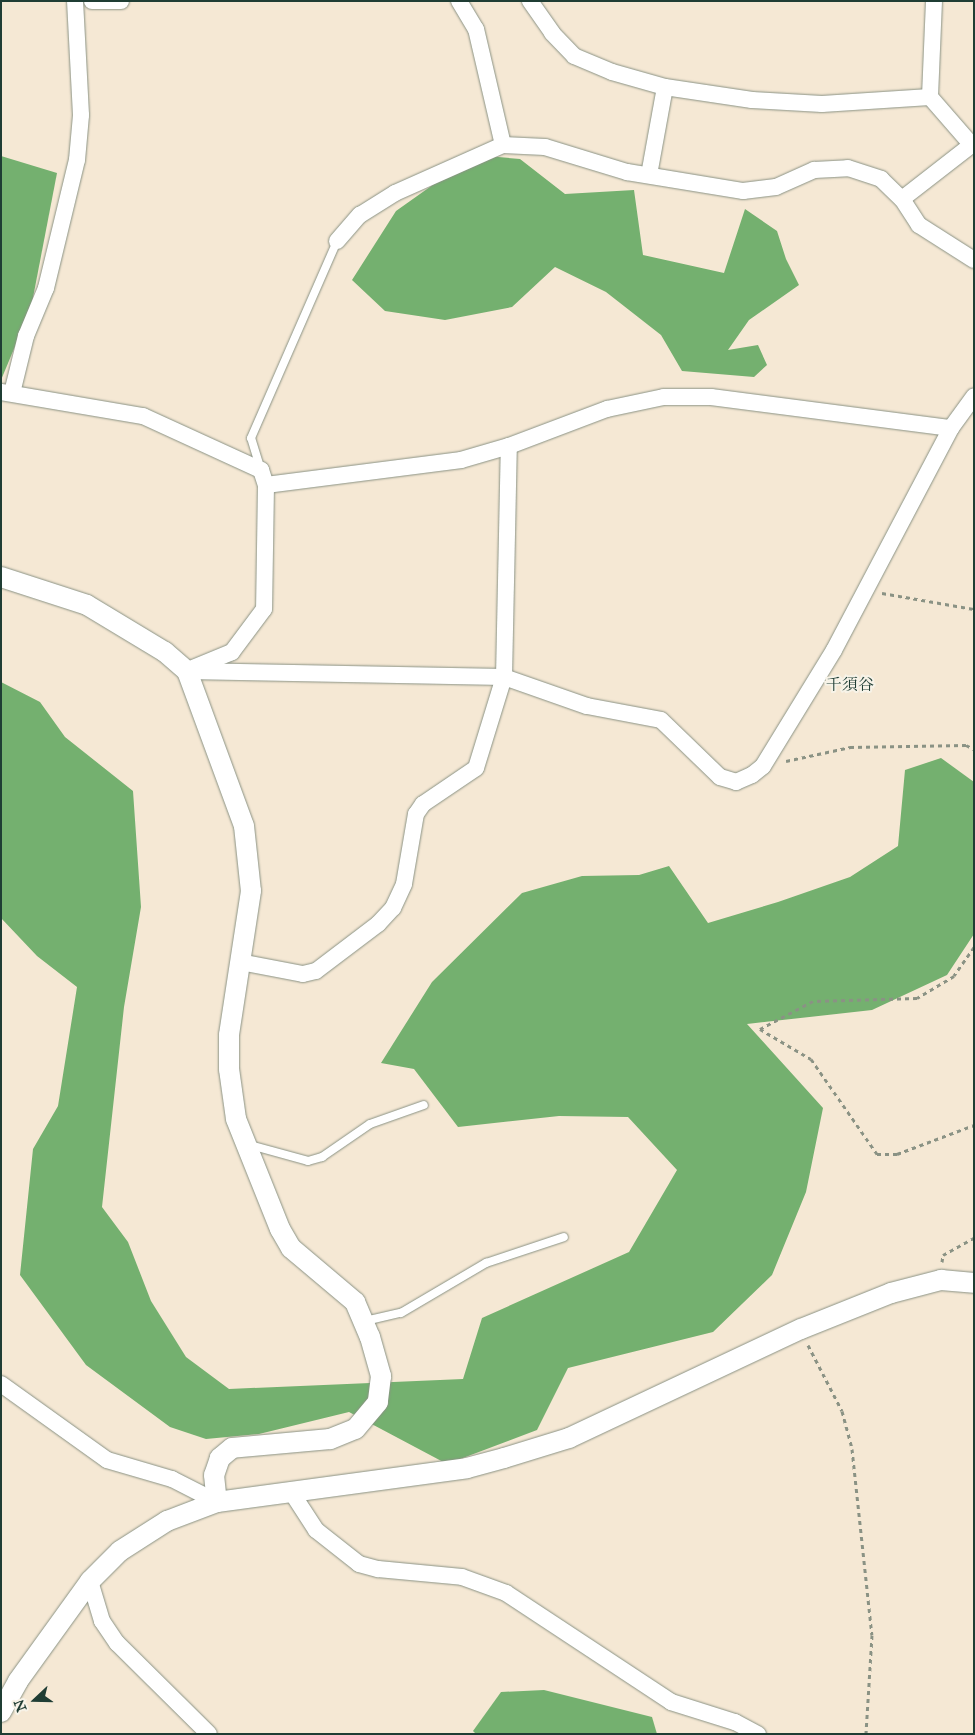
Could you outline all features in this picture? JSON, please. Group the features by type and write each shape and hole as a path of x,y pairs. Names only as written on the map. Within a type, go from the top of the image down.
{"street":[{"path":"75,1 81,115 77,160 46,288 26,336 7,393 143,416 264,478 461,460 509,446 607,409 664,397 712,396 951,428"},
{"path":"92,1 121,1"},
{"path":"459,1 476,29 503,145"},
{"path":"530,1 552,33 574,56 612,72 665,87 752,100 822,104 930,98"},
{"path":"902,199 972,143 930,98 934,1"},
{"path":"649,175 665,87"},
{"path":"337,241 360,215 395,193 503,145 545,147 627,172 742,192 776,186 814,170 848,168 881,179 902,199 919,225 974,260"},
{"path":"187,671 504,677 586,706 661,720 720,777 736,782 752,775 763,766 866,590 951,428 967,401 974,396"},
{"path":"240,962 278,972 303,974 316,971 378,924 393,908 404,884 416,814 423,804 476,768 504,677 509,446"},
{"path":"187,671 232,652 264,609 264,478"},
{"path":"1,577 87,605 165,652 187,671 244,826 251,890 229,1035 229,1069 236,1119 280,1229 290,1248 355,1302 364,1322 381,1376 378,1402 355,1429 330,1439 232,1448 220,1458 214,1475 217,1502"},
{"path":"1,1712 18,1681 90,1581 120,1551 167,1521 217,1502 467,1468 560,1441 801,1329 891,1293 941,1280 974,1283"},
{"path":"1,1384 107,1460 172,1480 217,1502"},
{"path":"292,1493 316,1530 359,1564 378,1569 462,1577 506,1593 671,1702 735,1722 758,1734"},
{"path":"90,1581 102,1621 117,1643 209,1734"}],"lane":[{"path":"264,478 250,438 337,241"},
{"path":"246,1143 308,1161 322,1156 370,1124 424,1105"},
{"path":"364,1322 401,1313 486,1263 564,1236"}],"path":[{"path":"866,590 974,609"},
{"path":"763,766 850,746 966,745 974,749"},
{"path":"974,947 954,976 917,998 813,1001 760,1029 811,1059 878,1154 897,1154 974,1125"},
{"path":"941,1280 943,1255 974,1238"},
{"path":"801,1329 842,1411 852,1449 872,1635 866,1734"}],"green space":[{"path":"475,155 520,159 565,194 634,190 643,255 724,273 745,209 777,231 786,259 799,285 749,320 728,350 758,345 767,365 754,377 682,371 661,335 606,292 555,267 512,307 445,320 385,311 352,280 396,211"},
{"path":"1,156 57,173 31,308 1,380"},
{"path":"1,682 40,702 65,737 133,791 141,907 124,1007 102,1207 128,1242 151,1301 186,1357 229,1389 463,1379 482,1318 629,1252 677,1170 628,1117 559,1116 458,1127 414,1069 381,1063 432,982 522,893 582,876 639,875 669,866 708,923 778,902 850,877 898,846 905,770 941,758 974,782 974,934 947,975 872,1010 747,1024 823,1108 806,1192 772,1275 713,1332 568,1368 537,1430 447,1464 349,1412 259,1434 206,1439 170,1427 86,1365 20,1275 33,1149 58,1106 77,987 37,956 1,918"},
{"path":"544,1690 652,1717 657,1734 476,1734 473,1731 501,1692"}],"district":[{"name":"千須谷","path":"850,685"}]}
